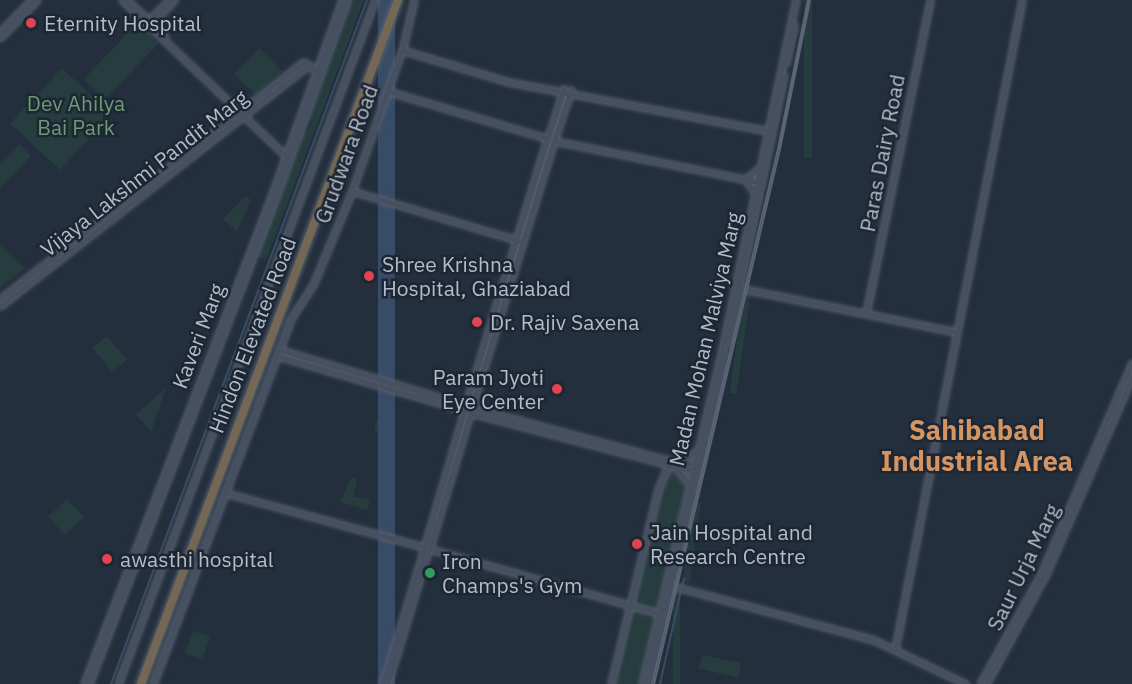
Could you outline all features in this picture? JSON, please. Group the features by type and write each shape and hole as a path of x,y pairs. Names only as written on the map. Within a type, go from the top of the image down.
{"highway":[{"name":"Hindon Elevated Road","path":"139,684 393,0"},
{"name":"Hindon Elevated Road","path":"139,684 398,0"}],"street":[{"path":"0,32 31,0"},
{"path":"0,38 37,0"},
{"path":"122,0 149,23"},
{"path":"127,0 287,155"},
{"path":"149,23 169,0"},
{"path":"149,23 174,0"},
{"name":"Kaveri Marg","path":"84,684 344,0"},
{"path":"118,684 375,0"},
{"name":"Grudwara Road","path":"153,684 292,317 314,285 352,191 402,49 414,0"},
{"name":"Madan Mohan Malviya Marg","path":"644,684 658,613 689,484 695,469 697,450 755,195 760,182 761,166 798,0"},
{"name":"Madan Mohan Malviya Marg","path":"644,684 739,288 798,0"},
{"name":"Paras Dairy Road","path":"866,313 930,0"},
{"path":"895,649 1022,0"},
{"path":"402,49 493,78 567,90 769,130"},
{"name":"Vijaya Lakshmi Pandit Marg","path":"0,306 304,64 317,73"},
{"path":"387,684 391,664 468,409 567,90"},
{"path":"387,91 551,140 760,182"},
{"name":"Vijaya Lakshmi Pandit Marg","path":"0,299 242,113"},
{"path":"745,179 761,166"},
{"path":"745,179 755,195"},
{"path":"352,191 520,241"},
{"path":"739,288 956,332"},
{"path":"279,353 468,409 695,469"},
{"name":"Saur Urja Marg","path":"980,684 1028,604 1132,367"},
{"name":"Saur Urja Marg","path":"986,684 1078,505 1132,377"},
{"path":"611,684 658,489 671,464 685,460 697,450"},
{"path":"671,464 689,484"},
{"path":"226,493 658,613"},
{"name":"Kaveri Marg","path":"89,684 124,583"},
{"path":"669,585 895,649 966,684"},
{"path":"382,684 391,664"}],"green space":[{"path":"350,0 364,0 266,260 254,255 279,197 300,131 307,133 313,121 305,117"},
{"path":"804,0 812,0 812,158 804,158"},
{"path":"138,23 159,43 105,99 84,79"},
{"path":"259,48 283,72 255,94 234,74"},
{"name":"Dev Ahilya Bai Park","path":"62,68 112,114 60,170 10,124"},
{"path":"19,144 31,156 0,188 0,163"},
{"path":"246,196 251,200 237,232 223,219"},
{"path":"0,243 25,268 0,288"},
{"path":"744,290 751,291 736,394 730,393"},
{"path":"107,336 127,360 112,372 92,348"},
{"path":"166,388 151,432 136,414"},
{"path":"380,411 396,416 388,444 374,430"},
{"path":"670,469 685,487 639,684 614,684 665,470"},
{"path":"351,478 357,479 353,496 370,500 367,510 340,502"},
{"path":"67,499 84,517 65,535 48,517"},
{"path":"694,501 701,502 690,582 683,581"},
{"path":"673,590 680,590 680,684 673,684"},
{"path":"193,631 210,637 202,660 185,654"},
{"path":"703,655 741,663 738,678 698,668"}],"water":[{"path":"378,0 395,0 395,684 378,684"}],"waterway":[{"path":"111,684 367,0"},
{"path":"682,587 684,579"},
{"path":"660,684 681,591"}],"railway":[{"path":"653,684 779,149 809,0"}],"place":[{"name":"Eternity Hospital","path":"31,23"},
{"name":"Shree Krishna Hospital, Ghaziabad","path":"369,276"},
{"name":"Dr. Rajiv Saxena","path":"477,322"},
{"name":"Param Jyoti Eye Center","path":"557,389"},
{"name":"Jain Hospital and Research Centre","path":"637,544"},
{"name":"awasthi hospital","path":"107,559"},
{"name":"Iron Champs's Gym","path":"430,573"}],"district":[{"name":"Sahibabad Industrial Area","path":"977,444"}]}
